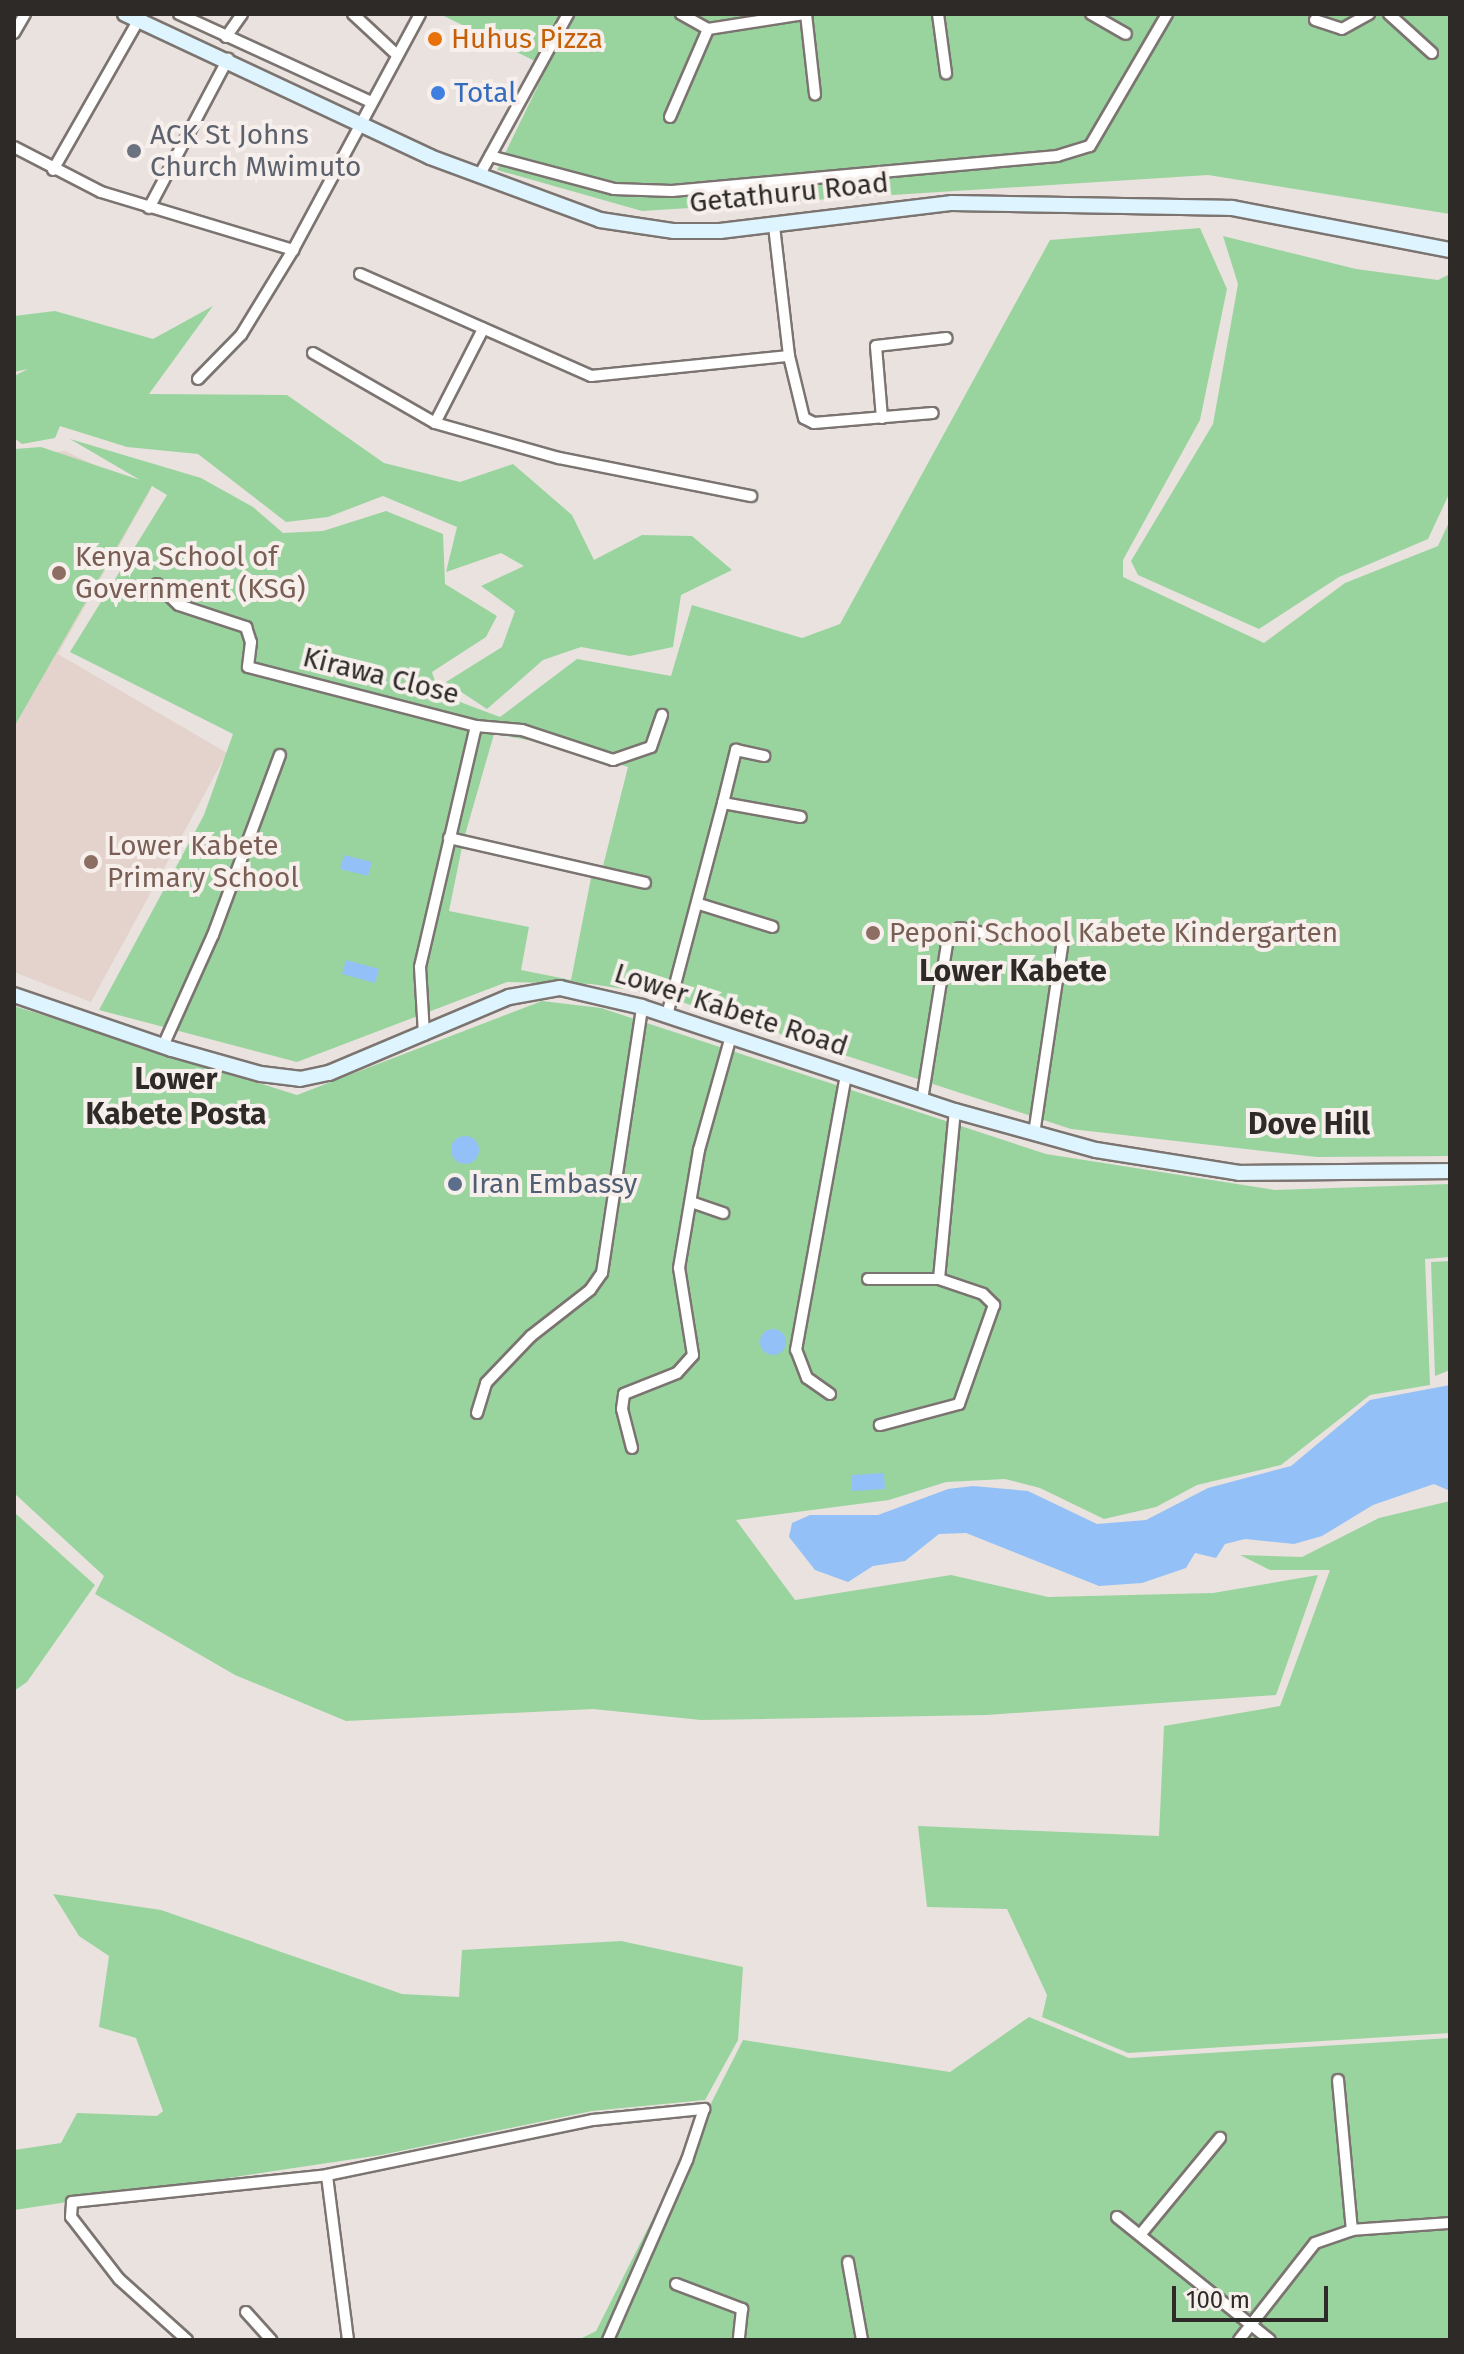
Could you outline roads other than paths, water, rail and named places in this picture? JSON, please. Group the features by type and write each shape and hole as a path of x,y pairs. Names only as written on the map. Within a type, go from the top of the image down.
{"main road":[{"name":"Getathuru Road","path":"135,16 479,176 535,200 615,222 674,231 774,226 952,203 1232,208 1450,250"},
{"name":"Lower Kabete Road","path":"14,995 163,1046 261,1074 300,1079 329,1073 509,997 540,989 560,988 642,1007 955,1111 1034,1134 1228,1172 1450,1171"}],"street":[{"path":"14,33 25,14"},
{"path":"179,14 371,102"},
{"path":"226,37 242,14"},
{"path":"353,14 397,55"},
{"path":"198,379 241,335 293,250 420,14"},
{"path":"479,176 568,14"},
{"path":"681,14 708,29 805,14 815,94"},
{"path":"938,14 946,73"},
{"path":"1091,14 1126,34"},
{"path":"490,156 614,189 672,191 1057,156 1090,146 1167,14"},
{"path":"1315,20 1342,29 1369,14"},
{"path":"1389,14 1432,53"},
{"path":"53,170 135,16"},
{"path":"670,117 708,29"},
{"path":"149,208 228,59"},
{"path":"14,147 53,170 149,208 293,250"},
{"path":"774,226 789,356 807,422 933,413"},
{"path":"360,274 591,376 789,356"},
{"path":"435,423 483,329"},
{"path":"882,418 876,346 947,338"},
{"path":"313,353 435,423 559,458 751,496"},
{"name":"Kirawa Close","path":"157,584 179,605 246,627 251,642 248,667 476,726 420,967 424,1035"},
{"path":"476,726 522,730 613,760 651,747 662,715"},
{"path":"667,1015 699,904 736,750 764,756"},
{"path":"163,1046 219,921 280,755"},
{"path":"723,803 801,817"},
{"path":"449,838 645,883"},
{"path":"699,904 773,927"},
{"path":"922,1100 948,937 960,928 1006,938"},
{"path":"1034,1134 1064,934"},
{"path":"477,1413 486,1383 531,1336 590,1290 602,1273 642,1007"},
{"path":"632,1448 622,1409 624,1394 677,1373 693,1355 679,1268 694,1203 699,1150 731,1036"},
{"path":"830,1394 807,1378 796,1350 846,1074"},
{"path":"939,1279 955,1111"},
{"path":"694,1203 723,1213"},
{"path":"868,1279 939,1279 983,1294 994,1305 962,1401 880,1425"},
{"path":"1338,2080 1352,2230"},
{"path":"187,2340 119,2279 71,2217 72,2202 327,2175 593,2120 704,2109 692,2149 608,2340"},
{"path":"1140,2235 1220,2138"},
{"path":"327,2175 348,2340"},
{"path":"1117,2217 1270,2340"},
{"path":"1239,2340 1309,2249 1352,2230 1450,2223"},
{"path":"848,2262 862,2340"},
{"path":"676,2284 742,2309 739,2340"},
{"path":"246,2312 271,2340"}],"water":[{"path":"344,855 372,862 368,876 340,869"},
{"path":"346,960 379,969 375,983 342,974"},
{"path":"465,1136 475,1140 479,1150 475,1160 465,1164 455,1160 451,1150 455,1140"},
{"path":"773,1329 782,1333 786,1342 782,1351 773,1355 764,1351 760,1342 764,1333"},
{"path":"1450,1385 1450,1491 1434,1484 1373,1505 1322,1536 1294,1544 1245,1539 1225,1544 1216,1558 1195,1553 1186,1568 1142,1583 1099,1586 966,1533 939,1534 905,1561 873,1566 848,1582 815,1570 789,1537 792,1523 810,1515 878,1515 948,1489 973,1486 1028,1491 1097,1524 1146,1520 1208,1488 1291,1466 1370,1400"},
{"path":"884,1473 885,1489 852,1491 851,1475"}],"place":[{"name":"Huhus Pizza","path":"435,39"},
{"name":"Total","path":"438,93"},
{"name":"ACK St Johns Church Mwimuto","path":"134,151"},
{"name":"Kenya School of Government (KSG)","path":"59,573"},
{"name":"Lower Kabete Primary School","path":"91,862"},
{"name":"Peponi School Kabete Kindergarten","path":"873,933"},
{"name":"Iran Embassy","path":"455,1184"}],"district":[{"name":"Lower Kabete","path":"1013,971"},
{"name":"Lower Kabete Posta","path":"176,1096"},
{"name":"Dove Hill","path":"1309,1124"}]}
